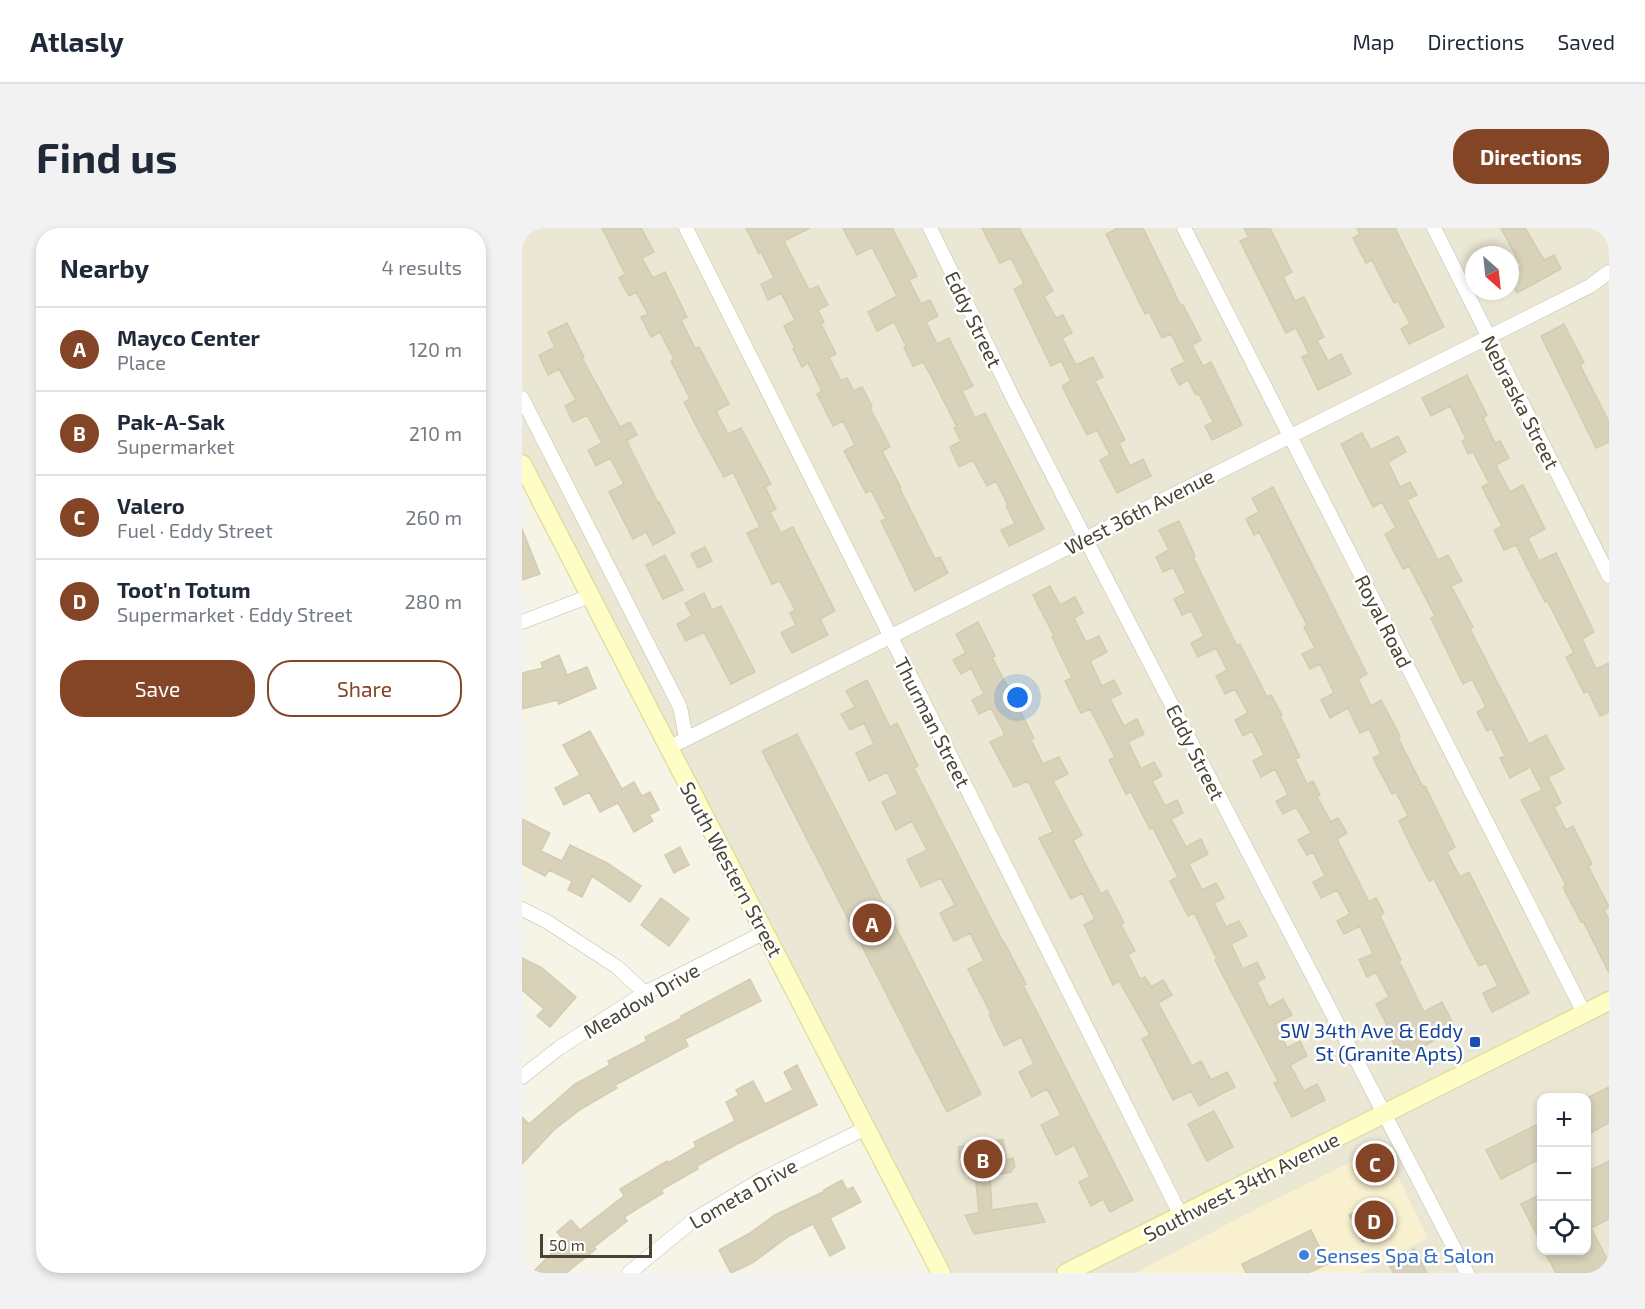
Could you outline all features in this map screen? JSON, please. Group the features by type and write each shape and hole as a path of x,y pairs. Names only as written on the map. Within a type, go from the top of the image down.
{"main road":[{"name":"South Western Street","path":"522,464 942,1273"},
{"name":"Southwest 34th Avenue","path":"1066,1273 1609,1001"}],"street":[{"name":"Thurman Street","path":"686,228 1181,1216"},
{"name":"Eddy Street","path":"930,228 1017,407 1467,1273"},
{"name":"Royal Road","path":"1184,228 1584,1013"},
{"name":"Nebraska Street","path":"1434,228 1609,576"},
{"name":"West 36th Avenue","path":"668,748 1590,285 1609,272"},
{"path":"522,398 680,707 686,738"},
{"path":"522,622 590,596"},
{"path":"522,909 546,921 617,967 645,993"},
{"name":"Meadow Drive","path":"522,1077 560,1048 645,993 765,932"},
{"name":"Lometa Drive","path":"629,1273 695,1219 764,1178 866,1128"}],"shaded area":[{"path":"522,228 1609,228 1609,1273 935,1273 522,470"},
{"path":"1383,1146 1428,1238 1360,1273 1135,1273 1258,1208"}],"building":[{"path":"602,228 641,228 654,252 642,258 653,278 665,272 687,317 681,320 695,348 699,347 729,404 716,411 728,434 741,428 771,484 765,487 776,509 770,512 781,533 793,527 835,611 820,619 828,635 792,653 781,633 796,625 790,613 795,610 780,581 772,584 747,533 760,527 733,472 724,477 702,437 684,402 690,399 671,361 674,359 660,332 651,337 641,317 648,314 636,292 629,296 619,278 625,274"},
{"path":"746,228 810,228 784,241 809,290 818,286 828,305 818,310 824,322 821,324 836,354 829,357 841,381 847,378 854,391 862,387 890,447 882,451 935,559 940,557 948,573 915,591 881,521 886,519 871,490 866,493 844,451 855,445 843,421 833,426 817,394 822,391 808,363 802,367 793,349 795,348 784,326 795,320 781,293 768,300 761,284 774,278"},
{"path":"843,228 892,228 917,276 909,280 921,304 930,300 938,316 926,322 937,344 949,338 973,386 962,391 975,418 985,413 1044,529 1009,546 1001,530 1015,524 996,481 987,486 973,460 959,467 950,447 961,441 954,428 957,427 923,362 913,366 894,322 877,331 868,312 897,296 872,247 857,255"},
{"path":"982,228 1019,228 1053,291 1044,296 1056,318 1063,315 1072,333 1062,338 1076,365 1093,357 1103,377 1095,381 1125,440 1119,443 1130,466 1143,459 1151,476 1117,493 1100,460 1110,455 1097,430 1087,435 1062,386 1071,381 1061,361 1051,366 1014,289 1024,284 1011,258 1000,263"},
{"path":"1118,228 1143,228 1181,306 1183,305 1201,340 1192,345 1203,366 1211,362 1242,425 1212,440 1205,426 1213,422 1199,394 1196,395 1188,380 1179,385 1171,369 1185,362 1171,334 1162,338 1149,312 1145,314 1106,234"},
{"path":"1244,228 1270,228 1292,272 1283,277 1295,301 1304,297 1324,337 1317,340 1328,361 1341,354 1351,374 1318,390 1302,357 1309,354 1296,328 1286,333 1240,241 1249,237"},
{"path":"1357,228 1395,228 1444,327 1409,344 1401,329 1410,324 1398,301 1394,303 1372,260 1366,263 1353,238 1360,234"},
{"path":"1501,228 1525,228 1544,260 1554,255 1561,269 1519,292 1519,267 1521,266 1519,246 1510,246"},
{"path":"567,323 584,357 582,358 620,427 630,422 637,435 627,440 630,448 675,533 653,545 646,532 633,539 609,492 624,484 610,458 596,466 588,450 602,443 587,415 573,422 565,406 576,400 559,369 548,375 539,355 555,347 548,332"},
{"path":"1564,324 1584,363 1580,365 1609,422 1609,442 1596,448 1541,336"},
{"path":"1467,375 1487,415 1483,418 1495,443 1500,441 1509,458 1496,465 1510,492 1523,485 1545,529 1528,538 1539,561 1556,553 1594,632 1582,639 1596,669 1609,663 1609,712 1600,716 1588,691 1584,693 1566,657 1574,653 1516,545 1504,550 1494,530 1502,526 1482,487 1489,483 1473,452 1468,454 1462,441 1466,439 1450,406 1431,416 1422,398"},
{"path":"1362,433 1371,450 1398,436 1406,452 1388,462 1400,487 1410,482 1417,495 1407,500 1438,560 1448,555 1462,581 1451,586 1473,627 1470,629 1529,744 1546,735 1564,769 1548,777 1561,803 1554,807 1566,830 1573,826 1592,864 1588,866 1609,907 1604,910 1609,920 1609,973 1563,887 1566,885 1521,800 1542,790 1530,767 1510,778 1500,758 1505,756 1492,729 1487,731 1477,712 1486,707 1472,679 1463,684 1431,618 1435,616 1409,566 1403,569 1385,534 1396,528 1382,502 1373,507 1341,444"},
{"path":"1273,487 1367,674 1358,679 1371,706 1381,700 1400,736 1398,738 1455,847 1447,852 1460,877 1469,872 1529,993 1492,1012 1483,993 1498,986 1486,963 1479,966 1434,879 1429,881 1411,846 1399,821 1408,816 1396,792 1392,794 1373,758 1381,754 1369,729 1360,733 1348,708 1330,718 1321,700 1334,693 1320,664 1310,669 1302,654 1315,648 1304,627 1307,625 1259,532 1254,535 1246,519 1259,512 1252,498"},
{"path":"1179,521 1195,556 1193,557 1237,646 1240,644 1267,697 1271,695 1282,715 1280,716 1300,757 1295,759 1307,784 1313,781 1320,795 1317,797 1331,822 1338,818 1347,833 1337,839 1369,902 1376,898 1384,913 1380,916 1424,1012 1442,1002 1456,1029 1401,1058 1376,1004 1389,997 1376,972 1367,977 1359,960 1373,954 1360,926 1344,934 1337,921 1350,914 1337,890 1321,898 1313,882 1325,876 1313,852 1307,855 1298,840 1311,833 1296,807 1283,814 1276,801 1288,795 1275,769 1261,777 1253,761 1264,755 1252,731 1243,736 1235,720 1248,713 1235,689 1225,694 1216,676 1227,670 1216,648 1198,657 1191,643 1204,636 1191,611 1182,615 1174,599 1186,593 1173,567 1163,572 1156,557 1169,550 1159,530"},
{"path":"522,529 540,574 522,580"},
{"path":"705,547 712,561 698,568 691,554"},
{"path":"665,555 683,590 663,599 646,565"},
{"path":"1050,586 1060,605 1075,597 1083,613 1074,618 1086,642 1099,636 1107,652 1090,661 1102,686 1114,680 1121,694 1110,699 1124,726 1137,719 1144,734 1128,742 1141,769 1154,762 1162,776 1152,781 1165,806 1177,800 1183,813 1171,819 1186,847 1201,839 1208,854 1189,864 1202,890 1216,883 1224,898 1214,903 1226,927 1239,921 1247,936 1231,944 1243,969 1257,962 1265,978 1257,982 1269,1007 1283,999 1292,1015 1275,1024 1287,1048 1300,1041 1307,1056 1290,1065 1304,1091 1317,1084 1325,1100 1292,1117 1274,1083 1278,1081 1215,960 1217,959 1194,913 1188,916 1170,881 1178,877 1153,828 1150,829 1131,792 1126,794 1109,760 1115,757 1090,709 1081,713 1065,681 1072,678 1033,595"},
{"path":"704,593 712,610 721,606 755,672 731,684 704,632 686,641 677,624 692,616 685,603"},
{"path":"978,622 995,656 992,657 1034,738 1031,740 1043,764 1059,757 1068,774 1053,781 1082,835 1073,840 1101,894 1107,890 1124,923 1121,925 1135,951 1128,954 1140,979 1145,977 1151,987 1163,980 1172,995 1158,1003 1192,1066 1201,1061 1211,1080 1227,1072 1235,1087 1199,1106 1191,1091 1173,1100 1142,1039 1150,1035 1119,981 1113,985 1084,925 1095,919 1082,893 1071,899 1039,838 1053,832 1028,781 1014,787 990,742 1005,735 991,708 979,714 972,700 984,694 971,668 961,674 953,660 966,653 956,634"},
{"path":"559,655 567,675 587,667 596,688 559,704 557,700 522,709 522,673 543,668 541,663"},
{"path":"867,680 890,727 897,723 918,766 914,768 1026,984 1023,985 1133,1200 1110,1212 1103,1199 1091,1206 1079,1182 1090,1177 1074,1145 1056,1155 1041,1125 1061,1115 1047,1089 1032,1097 1019,1072 1034,1064 1021,1037 1004,1046 968,969 984,961 970,933 954,941 940,913 955,905 941,878 921,887 907,860 927,850 912,821 896,830 882,802 898,794 887,772 869,781 856,753 874,744 864,723 850,730 841,714 855,707 846,691"},
{"path":"590,731 622,789 634,782 642,796 650,792 659,810 649,815 653,821 634,832 618,803 600,812 589,792 564,805 555,788 580,775 563,745"},
{"path":"797,734 981,1094 947,1112 762,751"},
{"path":"522,819 550,833 541,851 562,861 570,845 607,863 641,886 630,902 592,876 582,897 568,890 572,881 549,870 545,876 522,864"},
{"path":"680,847 689,865 674,873 665,855"},
{"path":"661,898 689,919 669,946 641,925"},
{"path":"522,958 542,968 576,997 550,1027 537,1016 544,1009 522,990"},
{"path":"750,979 761,1001 685,1039 688,1046 615,1085 617,1088 581,1109 554,1130 522,1164 522,1117 529,1124 575,1084 610,1065 608,1061 647,1041 645,1037 682,1018 681,1016"},
{"path":"797,1065 817,1105 735,1145 697,1166 698,1169 661,1190 663,1193 624,1217 627,1221 566,1273 532,1273 563,1239 557,1232 571,1220 580,1230 624,1196 620,1189 696,1147 694,1142 735,1121 726,1102 739,1095 736,1090 753,1081 765,1104 793,1090 784,1072"},
{"path":"1609,1087 1609,1123 1591,1133 1591,1096"},
{"path":"1214,1111 1233,1147 1207,1161 1188,1124"},
{"path":"1537,1124 1537,1161 1501,1179 1486,1150"},
{"path":"1003,1139 1006,1160 1013,1158 1015,1166 1011,1172 990,1176 992,1210 1036,1203 1045,1222 974,1234 965,1215 979,1213 976,1182 962,1170 958,1147"},
{"path":"1368,1153 1385,1156 1382,1173 1366,1170"},
{"path":"1609,1161 1609,1219 1591,1228 1591,1201 1591,1170"},
{"path":"842,1180 847,1190 853,1187 861,1202 830,1218 845,1248 830,1256 813,1224 789,1236 752,1263 731,1273 719,1250 750,1233 775,1215 825,1191"},
{"path":"1537,1196 1537,1235 1521,1204"},
{"path":"1382,1199 1396,1226 1363,1242 1349,1215"},
{"path":"1591,1228 1609,1263 1609,1273 1556,1273 1546,1255 1591,1255"},
{"name":"Senses Spa & Salon","path":"1311,1230 1328,1264 1308,1273 1246,1273 1242,1264"},
{"path":"1414,1249 1427,1273 1394,1273 1388,1263"}],"place":[{"name":"Mayco Center","path":"872,923"},
{"name":"SW 34th Ave & Eddy St (Granite Apts)","path":"1475,1042"},
{"name":"Pak-A-Sak","path":"983,1159"},
{"name":"Valero","path":"1375,1163"},
{"name":"Toot'n Totum","path":"1374,1220"},
{"name":"Senses Spa & Salon","path":"1304,1255"}]}
